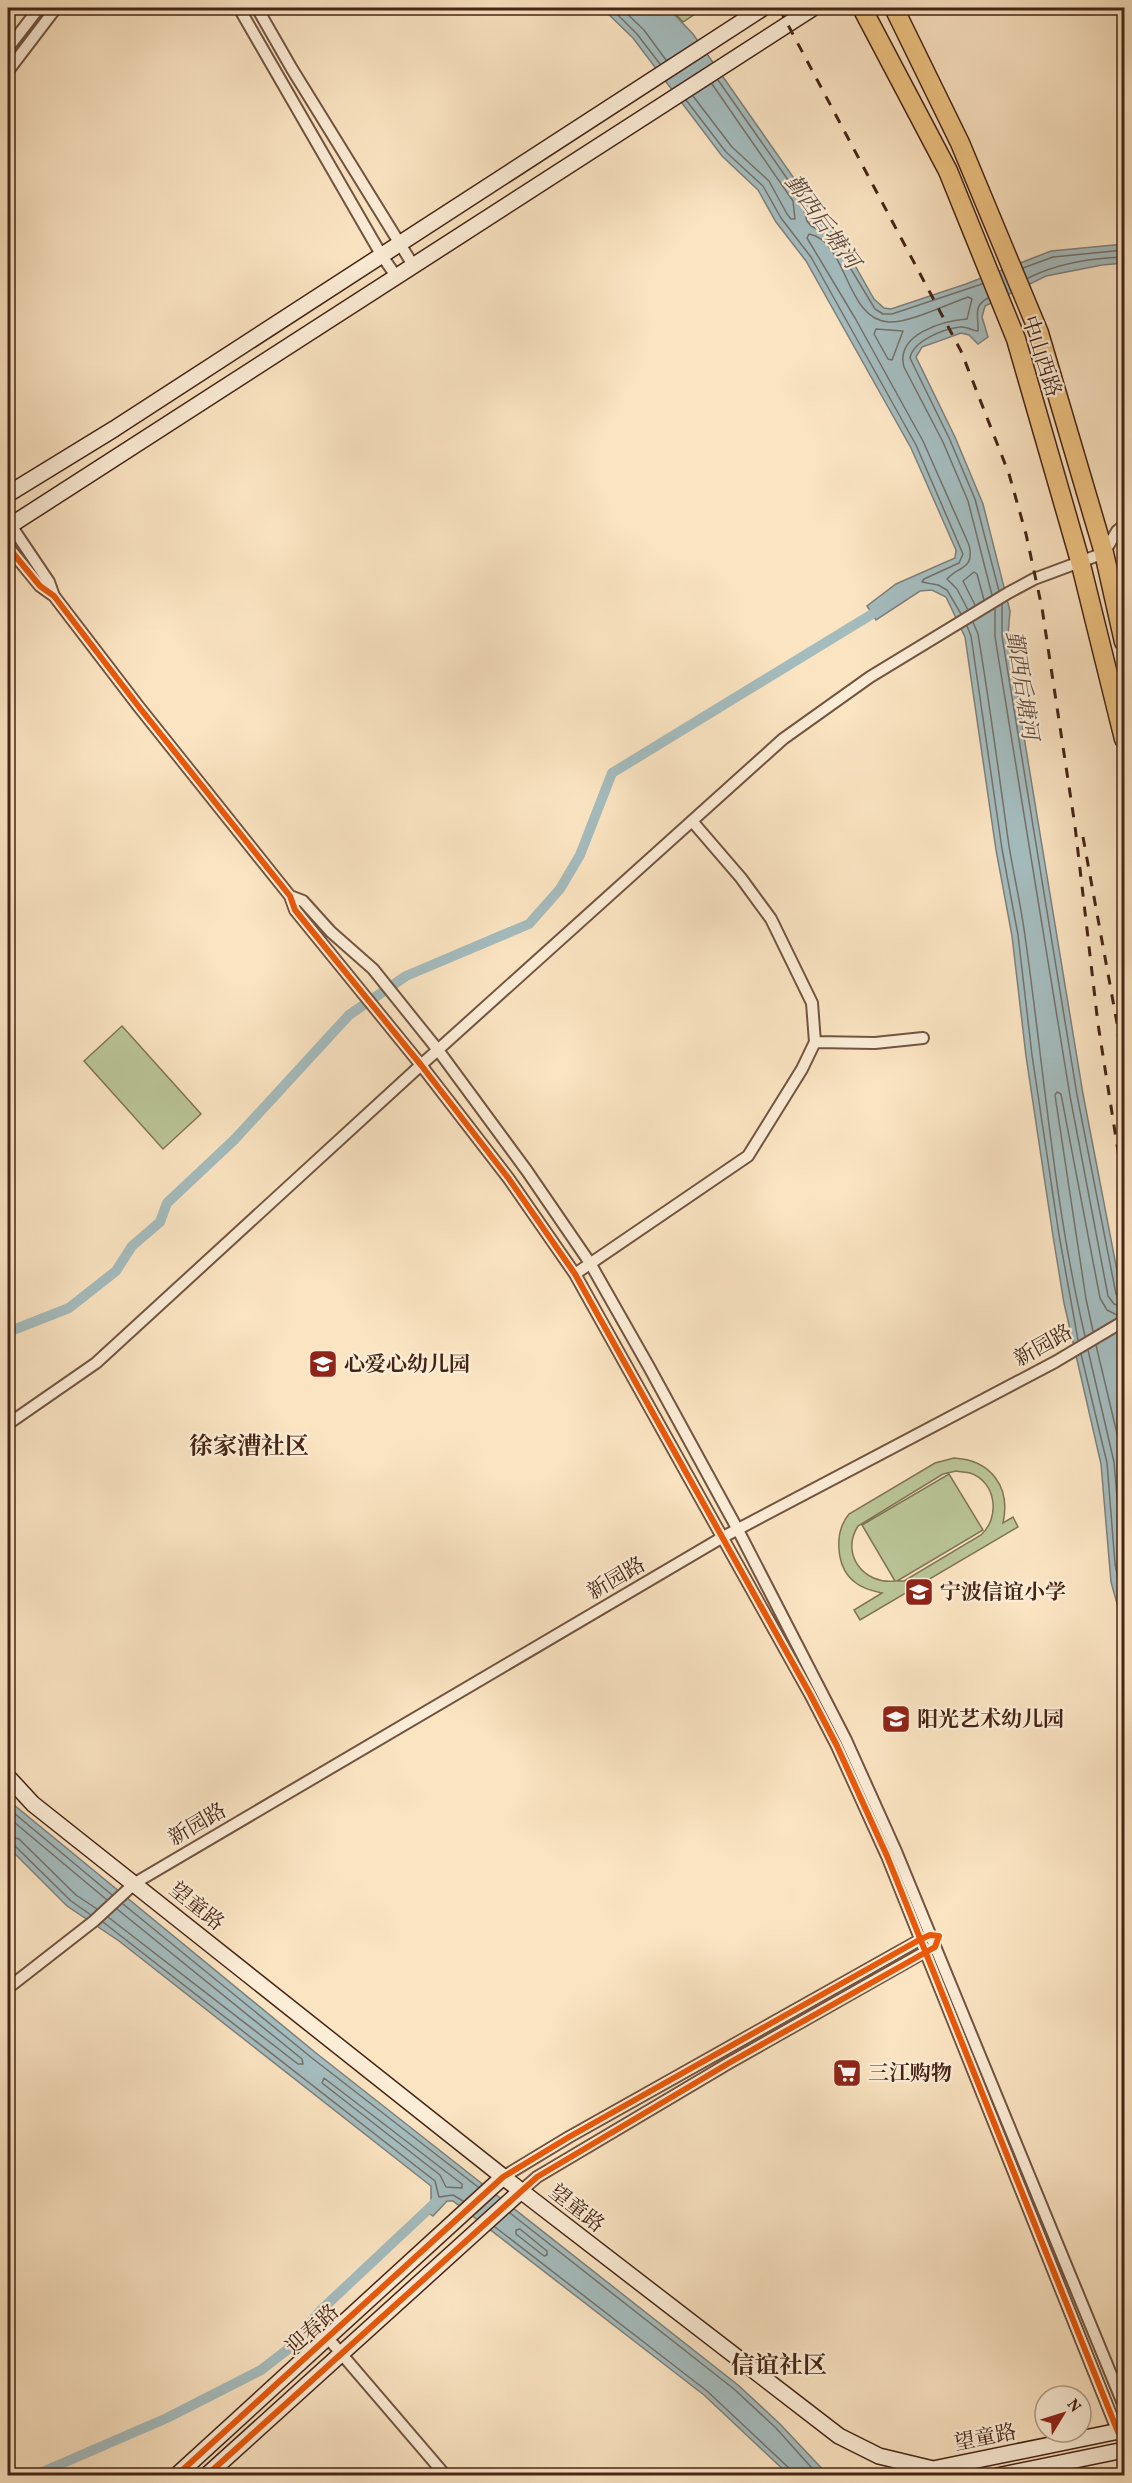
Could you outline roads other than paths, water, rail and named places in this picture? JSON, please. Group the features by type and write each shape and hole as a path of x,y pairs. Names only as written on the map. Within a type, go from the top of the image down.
{"main road":[{"name":"中山西路","path":"862,8 948,171 1016,339 1080,561 1125,739"},
{"name":"中山西路","path":"894,8 960,143 1039,333 1104,553 1125,642"}],"street":[{"path":"8,48 39,8"},
{"path":"8,70 56,8"},
{"path":"239,8 396,276"},
{"path":"257,8 413,265"},
{"path":"8,494 114,429 763,8"},
{"path":"54,596 49,582 8,524 813,8"},
{"path":"8,1424 96,1363 421,1065 783,739 870,677 1008,593 1034,579 1104,553 1117,531 1125,525"},
{"path":"8,547 40,586 54,596 146,716 290,896 295,910 421,1065 509,1179 575,1274 837,1746 925,1937"},
{"path":"575,1274 748,1156 802,1069 815,1042 812,1003 771,919 741,878 692,821"},
{"path":"290,896 303,901 331,932 373,969 438,1050 527,1171 590,1263 738,1530 846,1740 930,1949 1125,2406"},
{"path":"815,1042 876,1043 923,1038"},
{"name":"新园路","path":"8,1988 131,1888 723,1537 1055,1362 1125,1321"},
{"name":"望童路","path":"8,1777 33,1804 131,1888 839,2436 879,2456 933,2469 1121,2431"},
{"path":"503,2177 579,2131 925,1937"},
{"path":"521,2192 537,2177 688,2087 930,1949"},
{"path":"930,1949 1121,2431"},
{"name":"迎春路","path":"176,2475 503,2177"},
{"name":"迎春路","path":"206,2475 521,2192"},
{"path":"327,2337 446,2475"},
{"name":"望童路","path":"997,2475 1125,2450"},
{"path":"918,2475 933,2469"}],"water":[{"path":"602,8 668,8 693,34 805,194 812,218 836,232 874,299 884,308 891,309 966,284 1051,251 1124,244 1124,263 1046,276 985,306 982,317 988,337 978,344 969,335 961,333 922,347 916,357 955,437 983,504 1010,611 1008,635 1026,749 1083,1094 1124,1307 1124,1628 1111,1582 1101,1464 1064,1303 1053,1236 1026,1056 1012,936 996,850 965,637 946,597 932,590 920,591 876,620 867,606 896,584 955,558 956,550 911,448 806,261 776,222 758,190 722,156 633,38"},
{"path":"8,1800 316,2053 738,2385 780,2424 828,2475 789,2475 704,2395 453,2201 447,2201 433,2216 423,2209 431,2202 431,2186 119,1941 67,1906 8,1847"}],"waterway":[{"path":"8,1332 69,1308 116,1271 132,1246 160,1222 167,1203 234,1140 349,1015 406,976 529,924 560,889 580,855 612,773 882,608"},
{"path":"40,2473 167,2418 261,2370 287,2350 321,2310 436,2202"}],"railway":[{"path":"779,8 961,351 1009,474 1026,534 1042,608 1075,826 1098,1024 1124,1189"},
{"path":"1083,837 1117,1023 1124,1091"}],"place":[{"name":"心爱心幼儿园","path":"323,1364"},
{"name":"宁波信谊小学","path":"919,1592"},
{"name":"阳光艺术幼儿园","path":"896,1719"},
{"name":"三江购物","path":"847,2073"}],"district":[{"name":"徐家漕社区","path":"249,1446"},
{"name":"信谊社区","path":"779,2365"}],"water label":[{"name":"鄞西后塘河","path":"823,221"},
{"name":"鄞西后塘河","path":"1023,685"}]}
